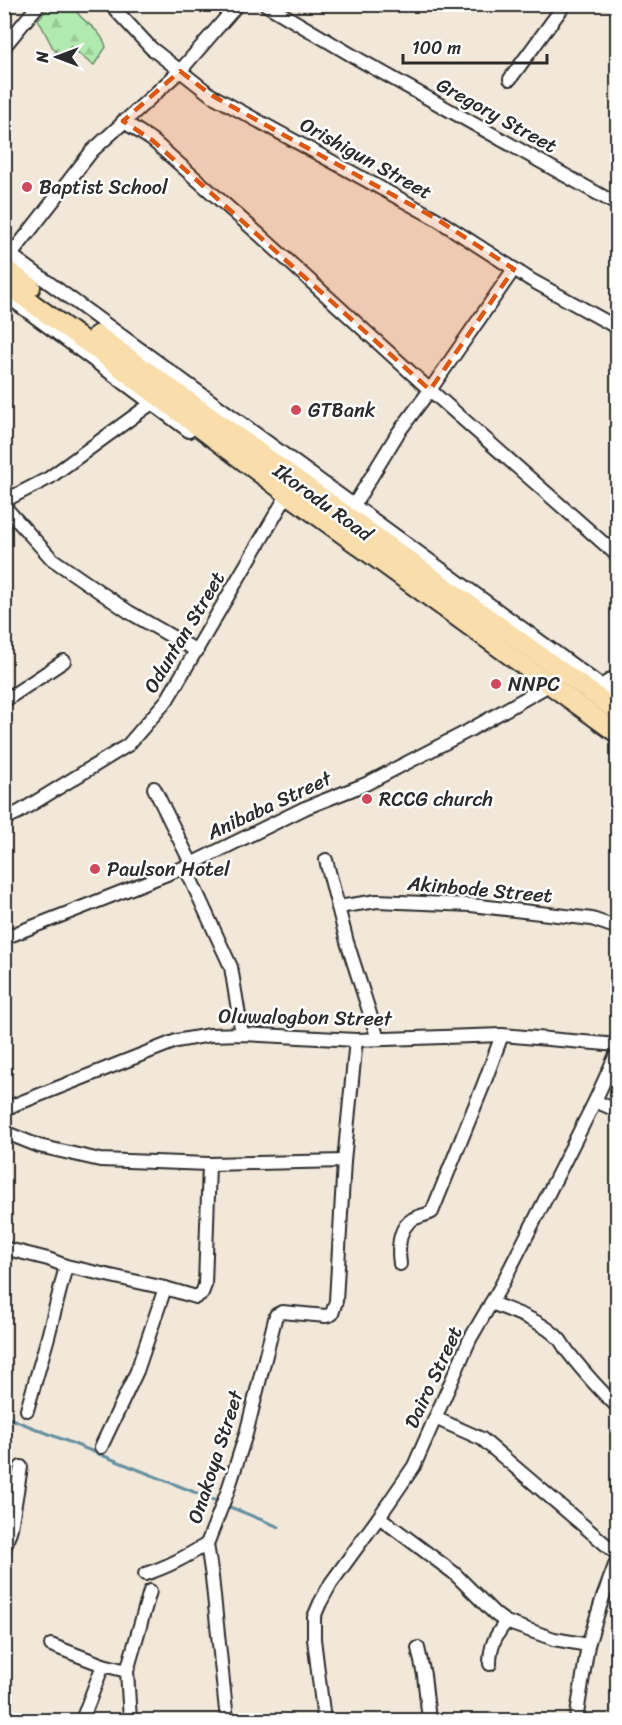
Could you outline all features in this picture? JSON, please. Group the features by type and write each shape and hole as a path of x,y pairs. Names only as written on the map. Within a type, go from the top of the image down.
{"highway":[{"name":"Ikorodu Road","path":"7,257 618,712"},
{"name":"Ikorodu Road","path":"4,284 278,494 618,734"}],"street":[{"path":"4,47 39,4"},
{"name":"Orishigun Street","path":"110,4 151,48 211,95 435,219 559,296 618,328"},
{"path":"7,257 92,150 180,70 238,4"},
{"name":"Gregory Street","path":"265,4 618,205"},
{"path":"510,79 565,4"},
{"path":"123,121 152,140 618,556"},
{"name":"Ikorodu Road","path":"7,257 354,505 618,698"},
{"path":"354,505 398,433 514,269"},
{"name":"Ikorodu Road","path":"4,294 152,403 202,435"},
{"path":"4,501 49,478 152,403"},
{"name":"Ikorodu Road","path":"278,494 618,744"},
{"name":"Oduntan Street","path":"4,819 128,745 167,700 196,651 278,494"},
{"path":"4,506 52,559 129,612 196,651"},
{"path":"4,701 64,661"},
{"path":"601,686 618,675"},
{"name":"Anibaba Street","path":"4,938 188,865 305,808 366,784 468,732 542,689"},
{"path":"154,788 231,967 242,1034"},
{"path":"326,860 347,942 378,1039"},
{"name":"Akinbode Street","path":"338,907 377,901 471,905 592,920 618,928"},
{"name":"Oluwalogbon Street","path":"4,1109 176,1041 210,1035 242,1034 356,1040 502,1035 618,1045"},
{"path":"400,1264 398,1250 402,1231 411,1220 432,1212 502,1035"},
{"path":"4,1132 39,1146 100,1160 209,1164 344,1161 356,1040"},
{"name":"Dairo Street","path":"324,1720 314,1639 314,1617 320,1603 331,1583 414,1466 470,1339 491,1303 595,1101 618,1050"},
{"path":"595,1101 618,1111"},
{"name":"Onakoya Street","path":"227,1720 207,1544 227,1493 246,1434 276,1315 282,1312 326,1316 332,1314 336,1301 344,1161"},
{"path":"4,1248 66,1266 196,1297 202,1293 205,1286 209,1164"},
{"path":"27,1410 66,1266"},
{"path":"101,1447 137,1371 165,1288"},
{"path":"491,1303 525,1316 560,1340 601,1392 618,1407"},
{"path":"435,1418 482,1439 618,1556 588,1646 576,1720"},
{"path":"4,1550 11,1528 21,1467"},
{"path":"379,1517 454,1573 506,1622 554,1639 588,1646"},
{"path":"145,1574 178,1561 207,1544"},
{"path":"130,1720 127,1671 150,1591"},
{"path":"490,1664 493,1640 506,1622"},
{"path":"51,1646 127,1671"},
{"path":"418,1648 424,1675 429,1720"},
{"path":"82,1720 103,1665"}],"highlighted area":[{"path":"180,71 211,95 435,218 514,269 430,390 152,140 123,121"}],"green space":[{"path":"52,5 73,5 80,16 100,34 106,47 94,65 71,46 66,52 58,54 53,48 38,19"}],"waterway":[{"path":"4,1416 219,1502"},
{"path":"230,1507 279,1527"}],"place":[{"name":"Baptist School","path":"27,187"},
{"name":"GTBank","path":"296,410"},
{"name":"NNPC","path":"496,684"},
{"name":"RCCG church","path":"367,799"},
{"name":"Paulson Hotel","path":"95,869"}]}
